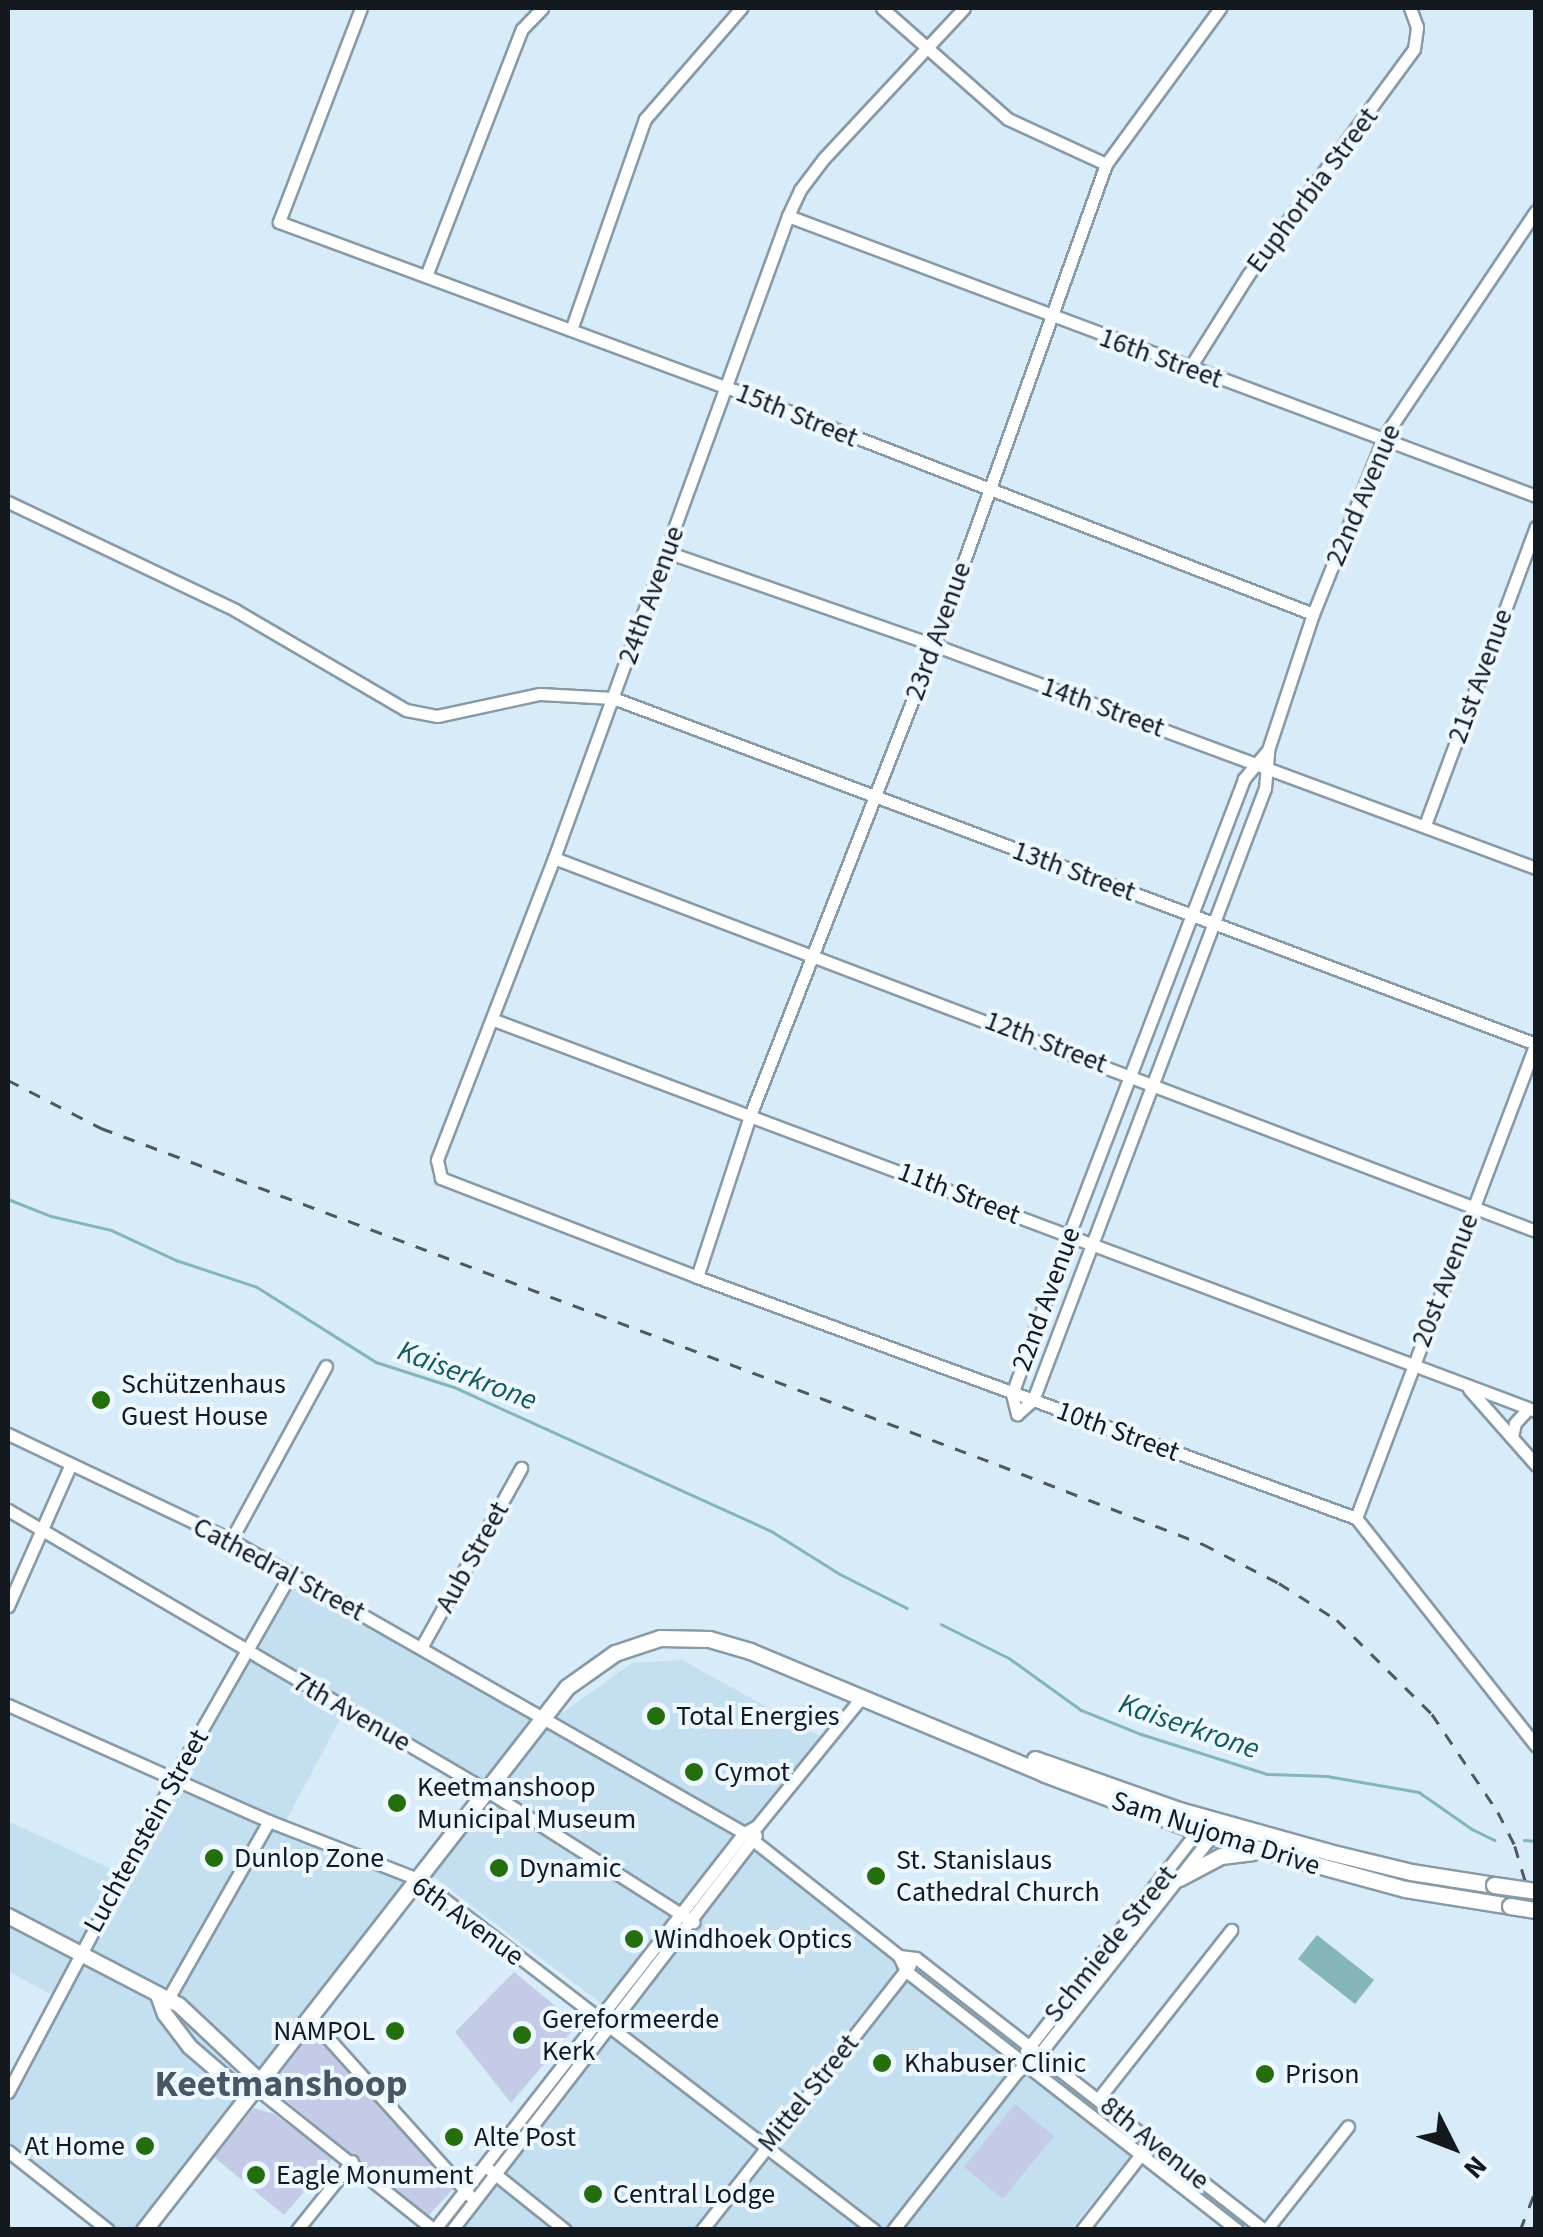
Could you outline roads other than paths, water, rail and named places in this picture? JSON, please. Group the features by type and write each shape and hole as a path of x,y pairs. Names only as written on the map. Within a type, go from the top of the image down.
{"main road":[{"name":"Sam Nujoma Drive","path":"144,2230 567,1688 597,1662 660,1638 709,1639 1209,1827 1261,1852 1405,1890 1536,1910"},
{"name":"Sam Nujoma Drive","path":"1209,1827 1411,1872 1536,1891"},
{"path":"1179,1878 1221,1856 1261,1852"}],"street":[{"name":"15th Street","path":"361,8 279,222 726,387 1314,614"},
{"path":"426,276 522,29 542,8"},
{"path":"570,330 645,119 742,8"},
{"path":"882,8 1008,119 1106,164"},
{"name":"24th Avenue","path":"440,1178 437,1160 494,1020 614,698 788,216 800,190 824,158 964,8"},
{"name":"23rd Avenue","path":"697,1277 751,1113 934,645 1106,164 1220,8"},
{"name":"Euphorbia Street","path":"1189,369 1248,275 1414,49 1417,27 1410,8"},
{"name":"22nd Avenue","path":"1033,1400 1265,788 1268,750 1314,614 1384,437 1536,212"},
{"name":"16th Street","path":"788,216 1536,496"},
{"name":"13th Street","path":"8,502 235,610 406,710 437,716 540,694 614,698 1536,1044"},
{"name":"21st Avenue","path":"1425,825 1536,527"},
{"name":"14th Street","path":"667,552 934,645 1536,868"},
{"name":"22nd Avenue","path":"1012,1394 1244,779 1254,762 1268,750"},
{"name":"12th Street","path":"554,858 1536,1231"},
{"name":"11th Street","path":"494,1020 751,1113 1532,1410"},
{"name":"20st Avenue","path":"1356,1518 1536,1044"},
{"name":"10th Street","path":"440,1178 1012,1394 1356,1518"},
{"path":"230,1540 326,1366"},
{"path":"1468,1387 1536,1465"},
{"path":"1512,1436 1515,1423 1532,1410"},
{"name":"Cathedral Street","path":"8,1434 230,1540 544,1716"},
{"path":"8,1606 71,1464"},
{"name":"Aub Street","path":"422,1646 521,1468"},
{"name":"7th Avenue","path":"8,1510 486,1790 693,1922"},
{"path":"1356,1518 1536,1746"},
{"name":"Luchtenstein Street","path":"8,2092 80,1951 290,1573"},
{"path":"163,2001 190,2047 254,2088 352,2161 434,2230 744,1833 757,1826 862,1698"},
{"name":"6th Avenue","path":"8,1705 269,1821 418,1879 874,2230"},
{"path":"544,1716 756,1841 900,1956 906,1971"},
{"path":"163,2001 269,1821"},
{"path":"452,2230 756,1841 757,1826"},
{"name":"Schmiede Street","path":"1036,2048 1179,1878 1209,1827"},
{"name":"Schmiede Street","path":"893,2230 1209,1827"},
{"path":"8,1916 80,1951 163,2001 254,2088"},
{"path":"1099,2098 1231,1930"},
{"name":"8th Avenue","path":"900,1956 916,1958 1036,2048 1265,2230"},
{"name":"Mittel Street","path":"702,2230 916,1958"},
{"name":"8th Avenue","path":"906,1971 1022,2066 1237,2230"},
{"path":"309,2017 475,2200"},
{"path":"1265,2230 1348,2126"},
{"path":"1082,2230 1152,2140"},
{"path":"8,2150 108,2230"},
{"path":"297,2230 352,2161"},
{"path":"485,2166 565,2230"}],"waterway":[{"name":"Kaiserkrone","path":"8,1199 51,1216 111,1230 176,1260 257,1287 376,1362 454,1387 773,1532 840,1574 907,1608"},
{"name":"Kaiserkrone","path":"941,1624 1009,1658 1081,1710 1141,1734 1267,1774 1327,1776 1419,1792 1495,1840"},
{"name":"Kaiserkrone","path":"1524,1840 1536,1841"}],"railway":[{"path":"8,1080 101,1128 999,1465 1203,1544 1279,1583 1337,1620 1432,1714 1498,1812 1515,1846 1536,1917"},
{"path":"1520,2230 1536,2189"}],"place":[{"name":"Schützenhaus Guest House","path":"101,1400"},
{"name":"Total Energies","path":"656,1716"},
{"name":"Cymot","path":"694,1772"},
{"name":"Keetmanshoop Municipal Museum","path":"397,1803"},
{"name":"Dunlop Zone","path":"214,1858"},
{"name":"Dynamic","path":"499,1868"},
{"name":"St. Stanislaus Cathedral Church","path":"876,1876"},
{"name":"Windhoek Optics","path":"634,1939"},
{"name":"NAMPOL","path":"395,2031"},
{"name":"Gereformeerde Kerk","path":"522,2035"},
{"name":"Khabuser Clinic","path":"882,2063"},
{"name":"Prison","path":"1265,2074"},
{"name":"Alte Post","path":"454,2137"},
{"name":"At Home","path":"145,2146"},
{"name":"Eagle Monument","path":"256,2175"},
{"name":"Central Lodge","path":"593,2194"}],"district":[{"name":"Keetmanshoop","path":"281,2085"}]}
